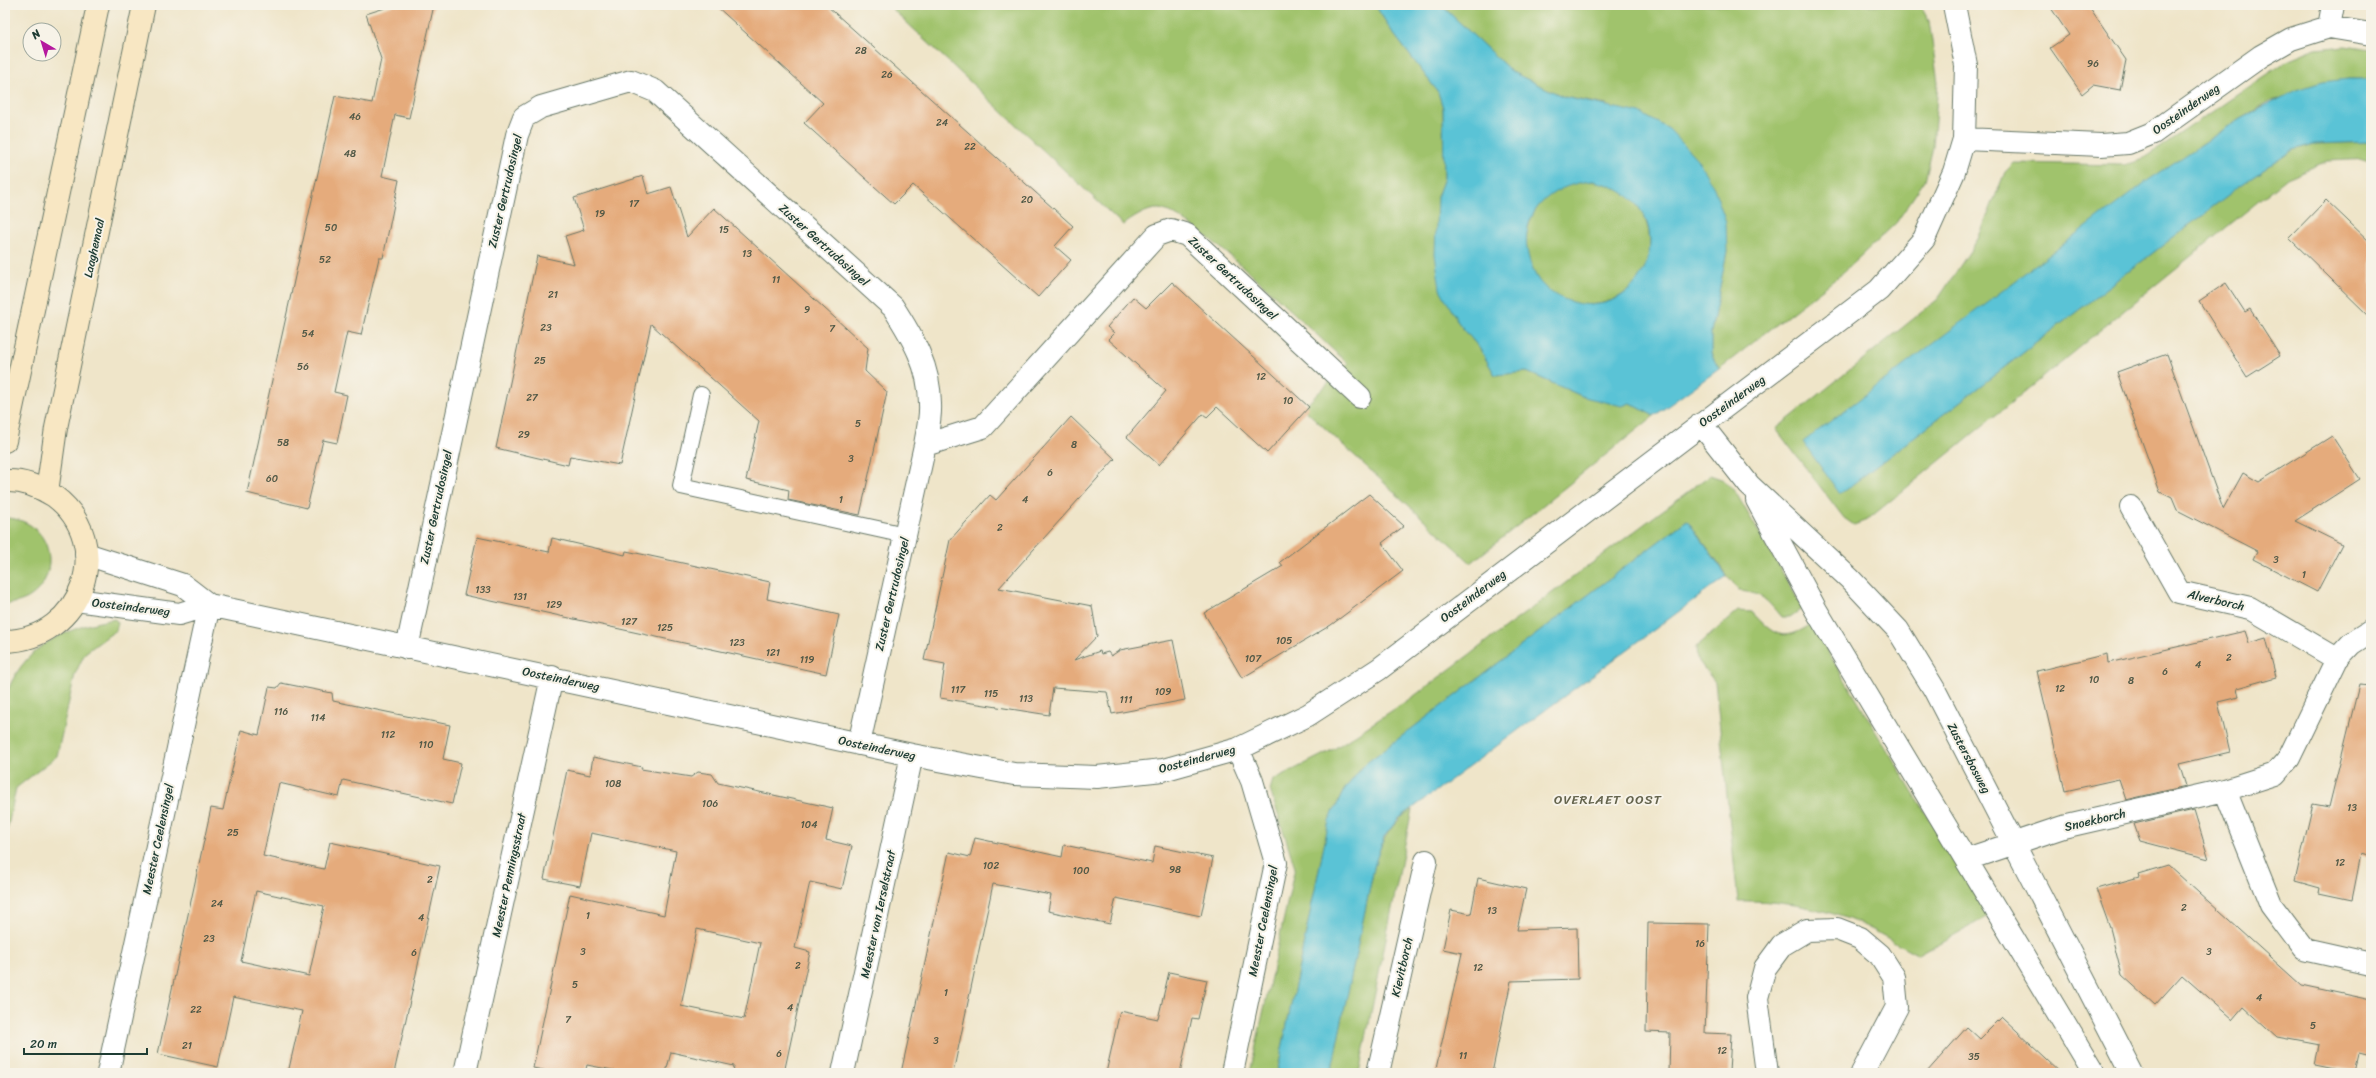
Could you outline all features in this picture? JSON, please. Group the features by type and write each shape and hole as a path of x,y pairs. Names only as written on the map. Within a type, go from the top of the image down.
{"street":[{"path":"5,441 98,5"},
{"name":"Laaghemaal","path":"47,492 58,422 144,5"},
{"name":"Oosteinderweg","path":"86,554 183,585 209,605 407,648 552,677 858,744 1014,774 1098,777 1163,770 1238,749 1308,715 1379,669 1879,290 1924,239 1954,172 1964,139 1966,65 1954,5"},
{"path":"2329,27 2333,5"},
{"name":"Oosteinderweg","path":"1964,139 2101,145 2128,143 2153,133 2261,56 2291,39 2329,27 2371,34"},
{"name":"Zuster Gertrudosingel","path":"407,648 517,135 524,117 541,107 631,81 655,91 893,307 914,339 926,371 931,405 925,445 858,744"},
{"name":"Zuster Gertrudosingel","path":"925,445 983,427 1157,235 1171,230 1187,235 1360,397"},
{"name":"Zustersbosweg","path":"1701,424 1749,485 1850,579 1898,630 1934,689 2132,1073"},
{"path":"5,481 29,484 47,492 67,508 80,530 86,554 84,578 76,600 70,610 53,626 33,637 7,646"},
{"name":"Zustersbosweg","path":"1749,485 1816,610 1967,859 2094,1073"},
{"name":"Alverborch","path":"2131,507 2178,592 2250,608 2337,659"},
{"name":"Oosteinderweg","path":"76,600 179,614 209,605"},
{"name":"Meester Ceelensingel","path":"108,1073 209,605"},
{"name":"Snoekborch","path":"1967,859 2014,842 2063,827 2225,790 2276,774 2289,758 2337,659 2352,644 2371,631"},
{"name":"Meester Penningsstraat","path":"465,1073 552,677"},
{"name":"Meester Ceelensingel","path":"1232,1073 1276,863 1252,781 1238,749"},
{"name":"Meester van Ierselstraat","path":"844,1073 912,755"},
{"path":"2225,790 2271,905 2304,949 2371,964"},
{"name":"Kievitborch","path":"1378,1073 1426,861"},
{"path":"1767,1073 1757,998 1765,968 1782,945 1807,930 1837,929 1860,938 1880,955 1894,977 1897,1007 1862,1073"}],"lane":[{"path":"701,395 681,486 905,535"}],"green space":[{"path":"888,5 1375,5 1393,33 1438,92 1443,108 1444,178 1437,197 1458,322 1480,349 1495,375 1527,372 1584,397 1630,403 1654,416 1471,563 1303,408 1348,364 1254,277 1198,230 1176,215 1159,209 1154,209 1140,214 1123,225"},
{"path":"1441,5 1920,5 1929,21 1938,82 1933,147 1925,180 1896,223 1838,277 1719,369 1711,354 1711,332 1727,251 1607,105 1564,97 1512,72"},
{"path":"2345,46 2371,50 2371,79 2348,79 2271,101 2241,118 2199,146 1840,494 2241,185 2293,150 2314,144 2371,142 2371,159 2327,161 2287,178 1867,520 1854,525 1844,518 1776,429 1938,299 1978,239 2005,172 2014,163 2124,165 2141,160 2287,61 2316,49"},
{"path":"1588,181 1600,182 1612,186 1632,199 1645,219 1649,231 1649,255 1645,267 1632,287 1612,300 1600,304 1588,305 1576,304 1564,300 1544,287 1531,267 1527,255 1526,243 1527,231 1531,219 1544,199 1564,186 1576,182"},
{"path":"1710,475 1724,480 1736,493 1803,608 1790,617 1781,617 1763,598 1747,592 1739,591 1687,520 1365,764 1344,790 1329,821 1277,1073 1250,1073 1295,867 1270,790 1273,780 1334,749 1414,696"},
{"path":"5,518 24,522 38,531 46,545 49,560 46,576 38,589 25,599 6,604"},
{"path":"1738,611 1752,612 1766,626 1778,634 1793,634 1811,624 1988,916 1919,955 1873,930 1841,916 1790,904 1738,901 1715,682 1697,659 1696,647"},
{"path":"115,619 118,623 116,630 85,653 75,674 57,756 16,788 5,840 5,699 12,681 33,653 47,642 79,628"},
{"path":"1412,809 1359,1073 1331,1073 1375,863 1384,839 1388,833 1404,815"}],"water":[{"path":"1375,5 1441,5 1512,72 1564,97 1640,113 1669,129 1697,159 1714,188 1726,222 1727,251 1711,332 1711,354 1719,369 1654,416 1630,403 1622,406 1584,397 1527,372 1495,375 1480,349 1458,322 1440,289 1435,254 1437,197 1444,178 1443,108 1438,92 1393,33","holes":["1593,181 1623,193 1641,211 1649,233 1648,257 1639,278 1622,295 1600,304 1572,302 1551,292 1539,281 1529,258 1526,241 1529,225 1535,211 1545,200 1558,190 1574,184"]},
{"path":"2348,79 2371,79 2371,142 2314,144 2293,150 2241,185 1840,494 1803,442 2147,181 2241,118 2297,90 2322,82"},
{"path":"1687,520 1727,576 1398,819 1384,837 1375,863 1331,1073 1277,1073 1329,821 1344,790 1365,764"}],"building":[{"path":"394,5 434,5 409,118 395,115 382,176 399,180 383,258 379,258 361,335 347,332 334,392 347,395 337,443 323,440 307,508 247,493 335,96 372,103 381,59 366,14"},
{"path":"715,5 826,5 1073,226 1055,246 1071,260 1038,297 913,185 894,204 804,123 823,103"},
{"path":"2049,5 2088,5 2126,60 2120,90 2093,85 2082,94 2050,48 2069,35"},
{"path":"643,176 648,194 671,187 687,237 714,208 868,348 865,371 887,392 860,515 788,500 789,490 746,480 759,421 651,324 620,465 570,456 568,465 496,448 537,256 574,264 565,236 584,230 574,198"},
{"path":"2326,200 2371,243 2371,318 2289,238"},
{"path":"1172,282 1309,407 1267,453 1217,407 1207,417 1203,414 1159,465 1127,437 1166,391 1108,339 1114,333 1107,327 1133,297 1146,308"},
{"path":"2226,283 2245,312 2250,309 2280,356 2247,377 2199,301"},
{"path":"2167,354 2223,509 2243,473 2259,482 2332,436 2360,479 2295,521 2342,544 2317,592 2253,559 2257,551 2177,510 2172,498 2160,492 2117,372"},
{"path":"1071,417 1115,459 999,588 1092,606 1097,636 1074,660 1100,651 1101,654 1108,652 1111,656 1120,650 1173,640 1185,700 1112,714 1107,692 1053,688 1049,715 940,698 945,664 924,660 950,540 990,495 996,500"},
{"path":"1369,494 1404,526 1382,543 1403,571 1331,625 1242,678 1204,613 1283,566 1280,562"},
{"path":"477,537 549,552 552,538 625,555 626,551 770,582 767,599 839,615 826,674 464,595"},
{"path":"2245,631 2249,643 2266,638 2276,677 2237,688 2239,697 2218,702 2230,752 2179,764 2186,786 2126,800 2119,779 2065,791 2037,671 2107,654 2108,663"},
{"path":"281,683 332,693 333,701 450,725 443,759 461,763 452,804 343,780 339,797 279,783 263,856 324,869 330,842 440,866 394,1073 288,1073 302,1011 233,997 218,1067 158,1054 211,808 223,810 241,730 259,735 269,687 277,688","holes":["256,891 324,906 309,976 241,961"]},
{"path":"2359,685 2371,686 2371,857 2361,854 2352,900 2319,893 2320,888 2295,881 2313,804 2329,807"},
{"path":"593,757 642,767 641,769 691,777 698,772 712,774 718,783 833,808 826,840 852,846 842,889 810,882 795,948 810,952 784,1073 733,1073 734,1066 671,1052 666,1073 628,1073 587,1065 585,1073 557,1073 533,1068 570,894 664,915 676,851 591,833 580,886 544,879 567,770 590,775","holes":["697,929 760,943 744,1019 681,1006"]},
{"path":"2194,810 2209,859 2140,841 2134,824"},
{"path":"975,838 1062,857 1064,845 1152,863 1155,846 1213,858 1201,916 1116,898 1110,924 1048,911 1051,895 993,884 953,1073 901,1073 949,852 970,857"},
{"path":"2168,865 2301,985 2371,1000 2371,1057 2359,1054 2355,1071 2316,1063 2320,1045 2277,1037 2243,1006 2232,1019 2182,975 2155,1005 2122,975 2110,928 2096,889 2139,877 2138,874"},
{"path":"1478,878 1526,889 1517,930 1577,928 1578,979 1511,981 1492,1073 1435,1073 1462,953 1443,949 1451,910 1471,914"},
{"path":"1648,923 1709,924 1705,1033 1731,1034 1729,1073 1669,1073 1670,1033 1646,1032"},
{"path":"1169,972 1207,980 1198,1019 1192,1018 1180,1073 1106,1073 1120,1011 1158,1019"},
{"path":"2002,1017 2062,1073 1926,1073 1967,1027 1980,1039"}],"district":[{"name":"OVERLAET OOST","path":"1608,799"}]}
